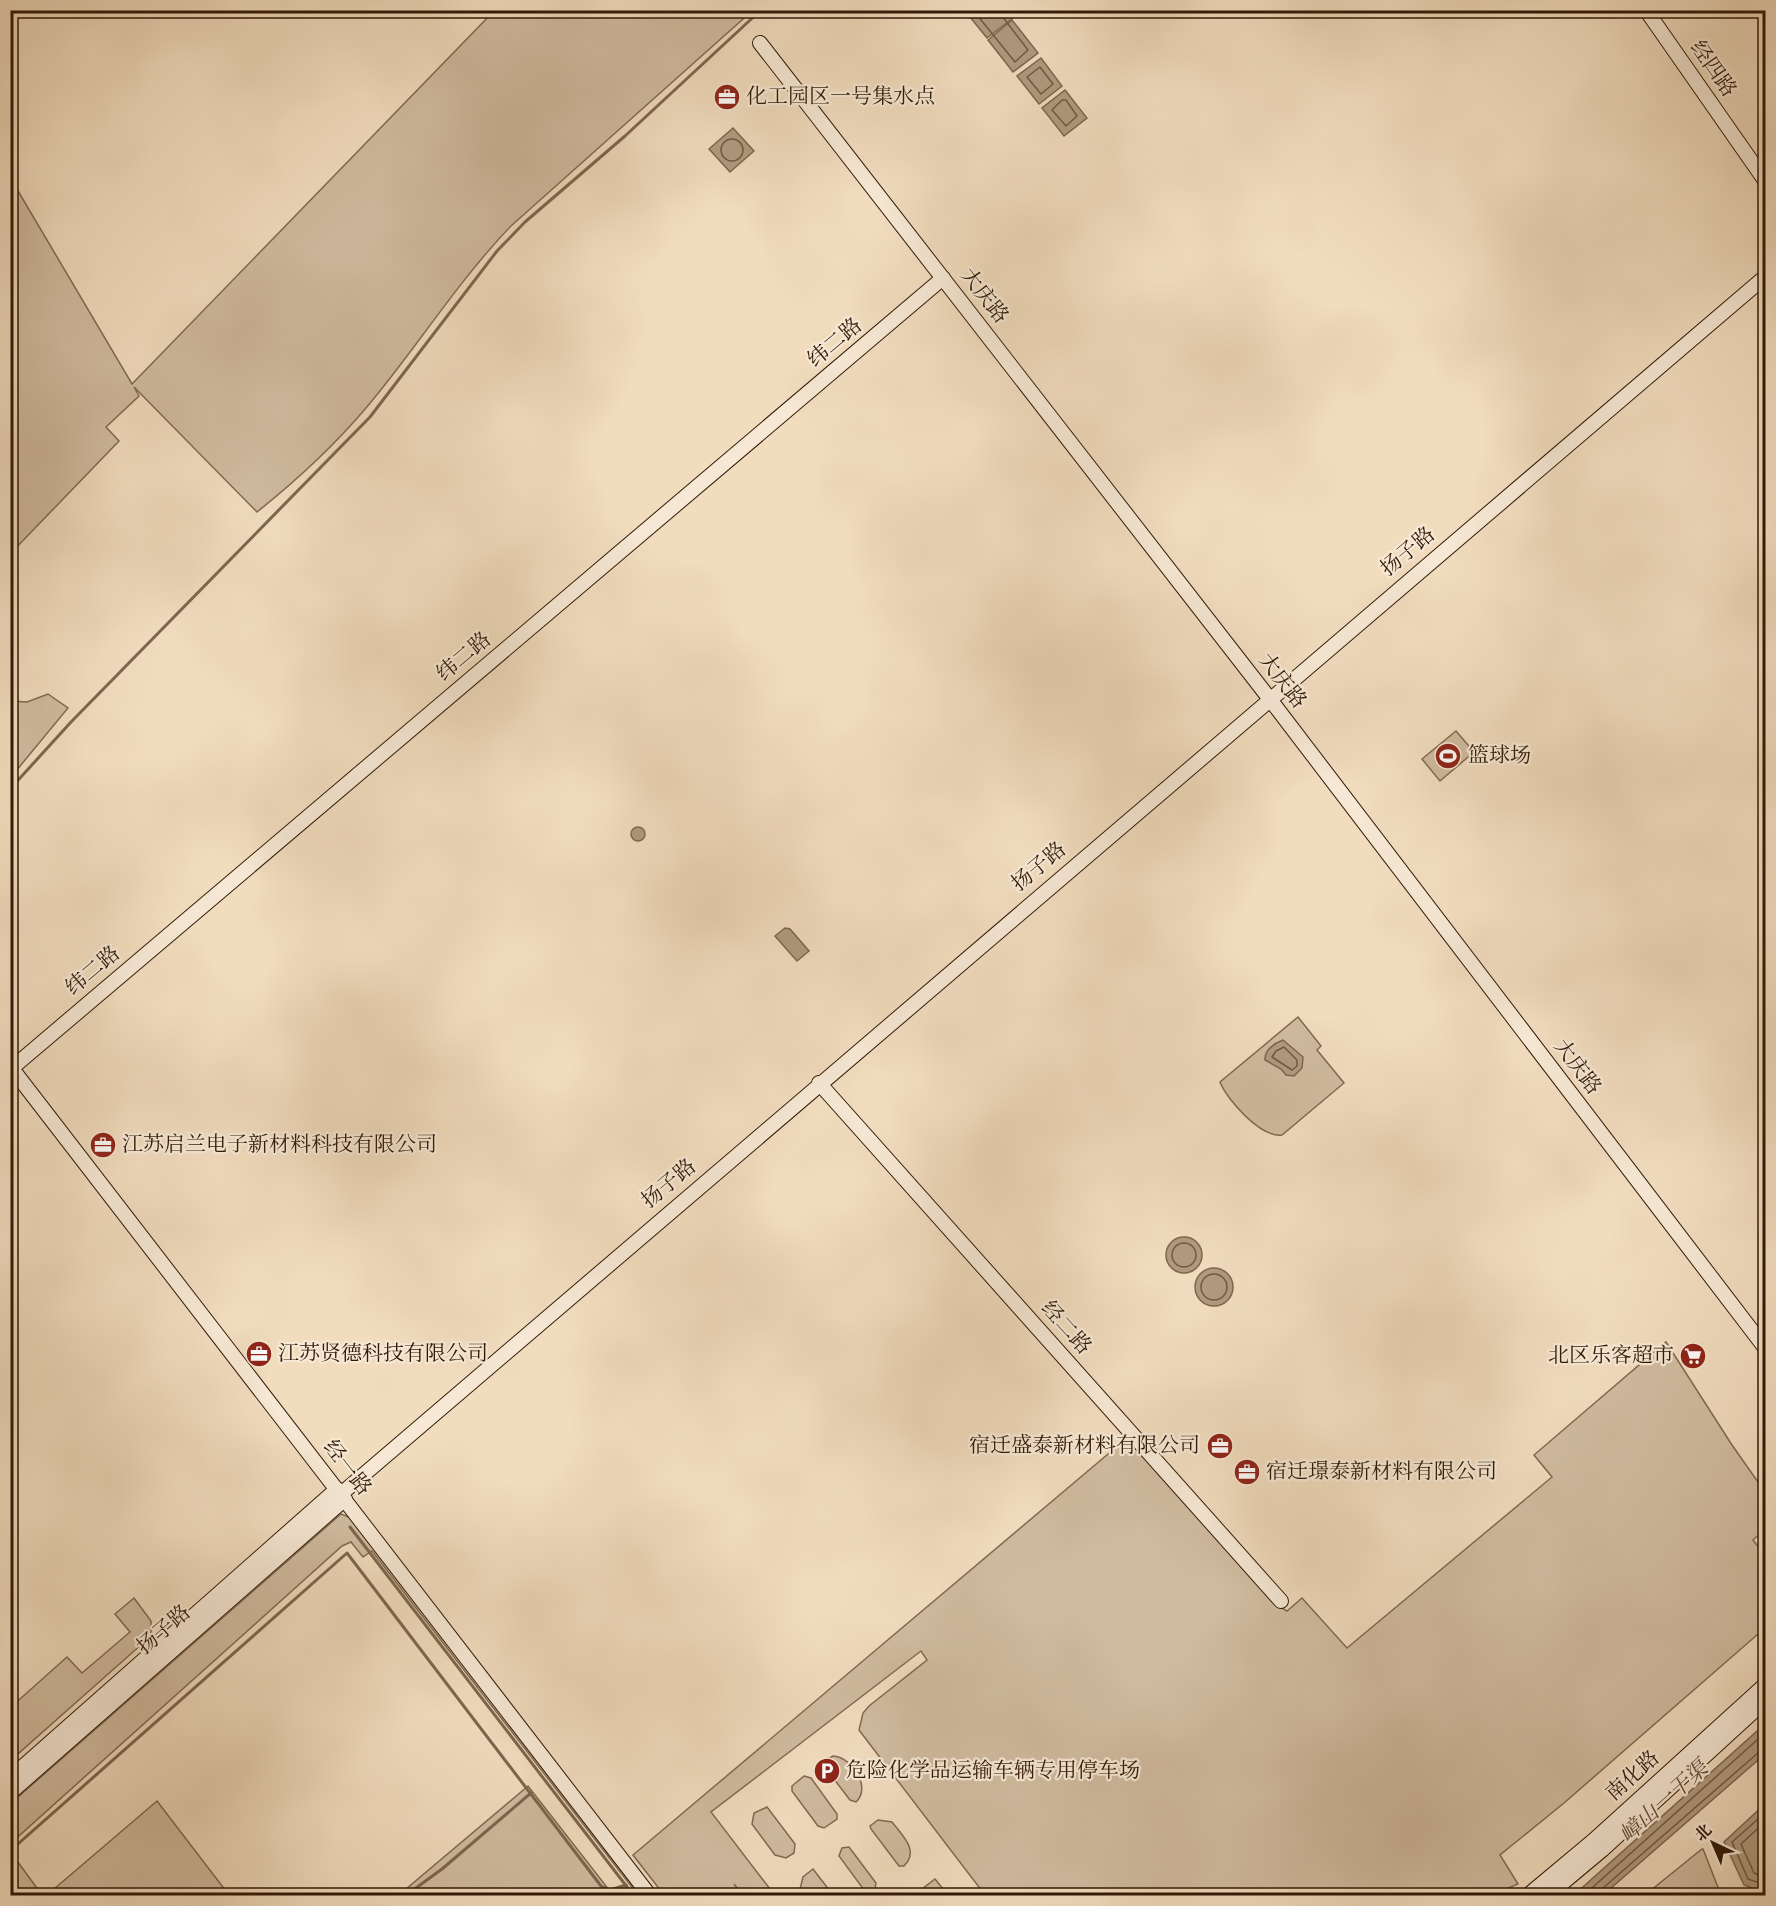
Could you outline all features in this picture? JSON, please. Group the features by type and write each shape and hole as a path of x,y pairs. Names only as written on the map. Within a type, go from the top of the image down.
{"street":[{"name":"经四路","path":"1646,10 1766,182"},
{"name":"大庆路","path":"760,42 1269,698 1766,1348"},
{"name":"扬子路","path":"10,1778 1269,698 1766,276"},
{"name":"纬二路","path":"11,1067 944,278"},
{"name":"经一路","path":"11,1067 650,1896"},
{"name":"经二路","path":"819,1083 1281,1601"},
{"name":"扬子路","path":"10,1793 341,1494"},
{"name":"南化路","path":"1527,1896 1593,1841 1766,1684"},
{"name":"南化路","path":"1547,1896 1602,1850 1766,1700"}],"shaded area":[{"path":"494,11 752,11 511,226 491,247 384,386 341,436 314,463 257,512 134,387 139,396 106,427 119,441 11,553 11,179 132,384"},
{"path":"48,694 68,708 11,777 11,701 27,702"},
{"name":"篮球场","path":"1456,731 1474,752 1440,781 1422,759"},
{"path":"1298,1017 1321,1046 1317,1050 1344,1083 1282,1135 1274,1134 1264,1131 1246,1116 1220,1082"},
{"path":"1666,1342 1765,1492 1765,1529 1753,1540 1765,1555 1765,1628 1564,1803 1500,1855 1518,1884 1492,1895 985,1895 859,1730 863,1713 869,1706 927,1660 921,1651 711,1812 770,1889 770,1895 743,1895 734,1884 742,1895 664,1895 633,1855 1127,1438 1275,1604 1287,1611 1302,1598 1347,1648 1552,1477 1534,1455"},
{"path":"341,1514 351,1518 644,1895 638,1895 372,1551 363,1557 351,1542 342,1546 11,1843 10,1804"},
{"path":"134,1598 151,1621 151,1636 11,1760 11,1707 67,1657 82,1673 130,1632 115,1614"},
{"path":"833,1756 847,1762 858,1774 862,1789 856,1802 850,1800 824,1766 826,1760"},
{"path":"804,1776 811,1778 837,1814 837,1819 824,1828 818,1826 792,1791 792,1786"},
{"path":"528,1786 613,1895 399,1895"},
{"path":"157,1801 229,1895 47,1895"},
{"path":"767,1807 795,1844 794,1853 786,1858 775,1855 752,1824 754,1813"},
{"path":"878,1820 892,1822 908,1843 910,1855 904,1866 899,1866 871,1829 870,1826"},
{"path":"849,1847 876,1883 871,1893 864,1890 839,1856 842,1848"},
{"path":"1702,1849 1721,1895 1645,1895"},
{"path":"15,1858 42,1895 11,1895 11,1862"},
{"path":"813,1869 833,1895 805,1895 800,1889 803,1877"},
{"path":"935,1879 948,1895 921,1895 922,1889"}],"water":[{"path":"965,11 1005,11 1012,19 987,38"},
{"path":"1012,20 1038,53 1013,72 988,40"},
{"path":"1041,58 1062,86 1039,104 1017,76"},
{"path":"1065,90 1087,118 1064,136 1042,108"},
{"path":"733,128 754,151 730,172 709,149"},
{"path":"635,827 641,827 645,834 641,841 635,841 631,837 631,831"},
{"path":"785,928 790,929 809,951 797,961 775,936"},
{"path":"1283,1040 1303,1057 1302,1068 1294,1076 1286,1075 1281,1069 1265,1060 1268,1050"},
{"path":"1184,1237 1197,1242 1202,1255 1197,1268 1184,1273 1171,1268 1166,1255 1171,1242"},
{"path":"1214,1268 1227,1274 1233,1287 1227,1300 1214,1306 1201,1300 1195,1287 1201,1274"},
{"path":"1765,1724 1765,1754 1603,1895 1574,1895"},
{"path":"1765,1804 1766,1890 1763,1892 1744,1885 1724,1842"}],"waterway":[{"path":"10,789 71,722 370,417 497,251 525,222 625,136 761,10"},
{"path":"350,1527 634,1896"},
{"path":"10,1851 347,1553 601,1886 610,1890 626,1885"},
{"path":"405,1896 442,1869 531,1793"}],"place":[{"name":"化工园区一号集水点","path":"727,97"},
{"name":"篮球场","path":"1448,756"},
{"name":"江苏启兰电子新材料科技有限公司","path":"103,1145"},
{"name":"江苏贤德科技有限公司","path":"259,1354"},
{"name":"北区乐客超市","path":"1693,1356"},
{"name":"宿迁盛泰新材料有限公司","path":"1220,1446"},
{"name":"宿迁璟泰新材料有限公司","path":"1247,1472"},
{"name":"危险化学品运输车辆专用停车场","path":"827,1771"}],"water label":[{"name":"嶂山一干渠","path":"1664,1802"}]}
